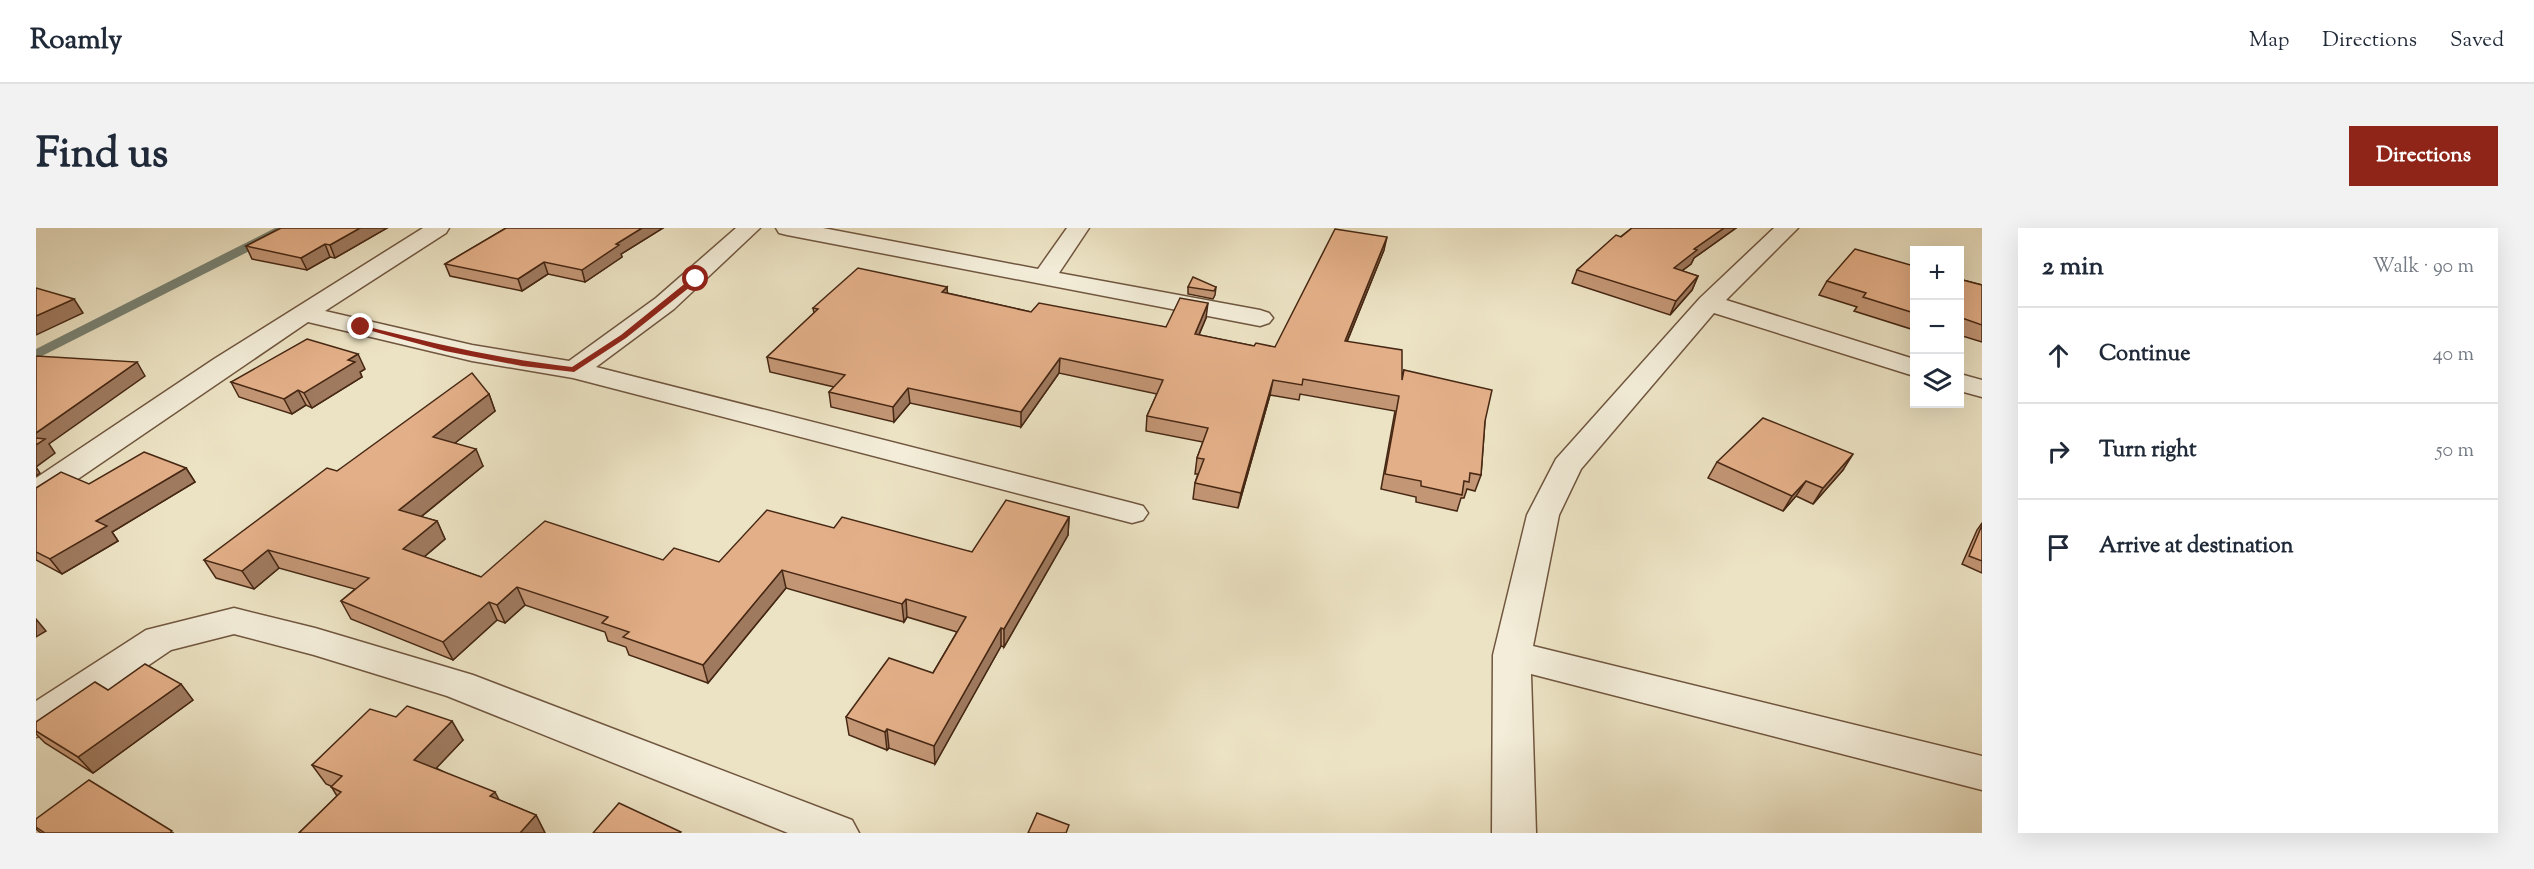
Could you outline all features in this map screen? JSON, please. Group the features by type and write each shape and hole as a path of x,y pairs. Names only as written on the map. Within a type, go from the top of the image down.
{"street":[{"path":"36,493 224,365 438,228"},
{"path":"574,370 623,336 696,279 749,228"},
{"path":"787,228 1260,318"},
{"path":"1044,277 1078,228"},
{"path":"1514,833 1512,655 1543,515 1567,466 1709,303 1787,228"},
{"path":"1709,303 1910,367"},
{"path":"304,314 445,349 522,364 574,370 1132,513"},
{"path":"1964,384 1982,389"},
{"path":"36,721 159,640 234,621 315,642 459,686 837,833"},
{"path":"1512,655 1982,773"}],"building":[{"path":"281,228 360,228 301,258 246,246"},
{"path":"506,228 642,228 616,244 619,245 582,270 544,262 518,279 445,264"},
{"path":"1632,228 1724,228 1694,249 1697,250 1674,268 1698,276 1676,301 1577,270 1616,235 1621,237"},
{"path":"1335,229 1387,237 1345,341 1402,350 1402,380 1404,370 1492,390 1485,421 1481,475 1470,473 1469,482 1464,481 1462,495 1421,486 1421,481 1385,474 1399,396 1303,379 1302,385 1273,380 1241,493 1195,483 1204,459 1197,458 1208,428 1147,416 1163,380 1060,358 1021,412 908,388 893,407 829,392 845,375 767,357 818,309 813,308 858,268 947,287 942,292 1031,312 1039,303 1166,327 1180,298 1208,303 1195,334 1254,346 1256,343 1275,347"},
{"path":"1855,249 1910,265 1910,312 1863,297 1866,293 1827,281"},
{"path":"1193,277 1216,287 1214,291 1188,287"},
{"path":"1964,280 1982,285 1982,325 1964,319"},
{"path":"36,288 74,299 36,316"},
{"path":"307,339 358,354 348,360 355,362 304,393 298,390 284,399 231,382"},
{"path":"36,356 137,362 36,433"},
{"path":"472,373 489,394 433,437 476,449 399,510 437,521 403,549 481,577 545,521 663,560 674,548 719,562 767,510 834,528 842,517 972,552 1006,500 1069,517 1004,629 1001,628 934,746 887,729 885,732 846,717 889,658 933,673 966,617 906,599 902,604 782,570 703,665 623,637 629,632 602,623 608,617 517,587 497,605 489,602 443,642 341,601 369,578 268,550 242,571 204,560 327,468 337,471"},
{"path":"1763,418 1853,454 1823,488 1806,481 1792,496 1717,462"},
{"path":"36,438 45,439 36,445"},
{"path":"144,452 186,468 96,521 107,526 50,559 36,552 36,488 61,472 89,484"},
{"path":"1982,525 1982,561 1969,556"},
{"path":"145,664 181,684 78,757 36,731 36,722 95,682 108,690"},
{"path":"407,706 452,721 414,760 495,792 490,796 536,815 520,833 299,833 341,792 331,787 342,776 312,765 370,709 396,717"},
{"path":"89,780 172,831 170,833 45,833 36,827 36,819"},
{"path":"619,803 681,832 593,833"},
{"path":"1037,813 1069,825 1066,833 1028,833"}],"waterway":[{"path":"36,354 285,228"}],"route":[{"path":"361,327 445,349 522,364 574,370 595,357 696,279"}]}
